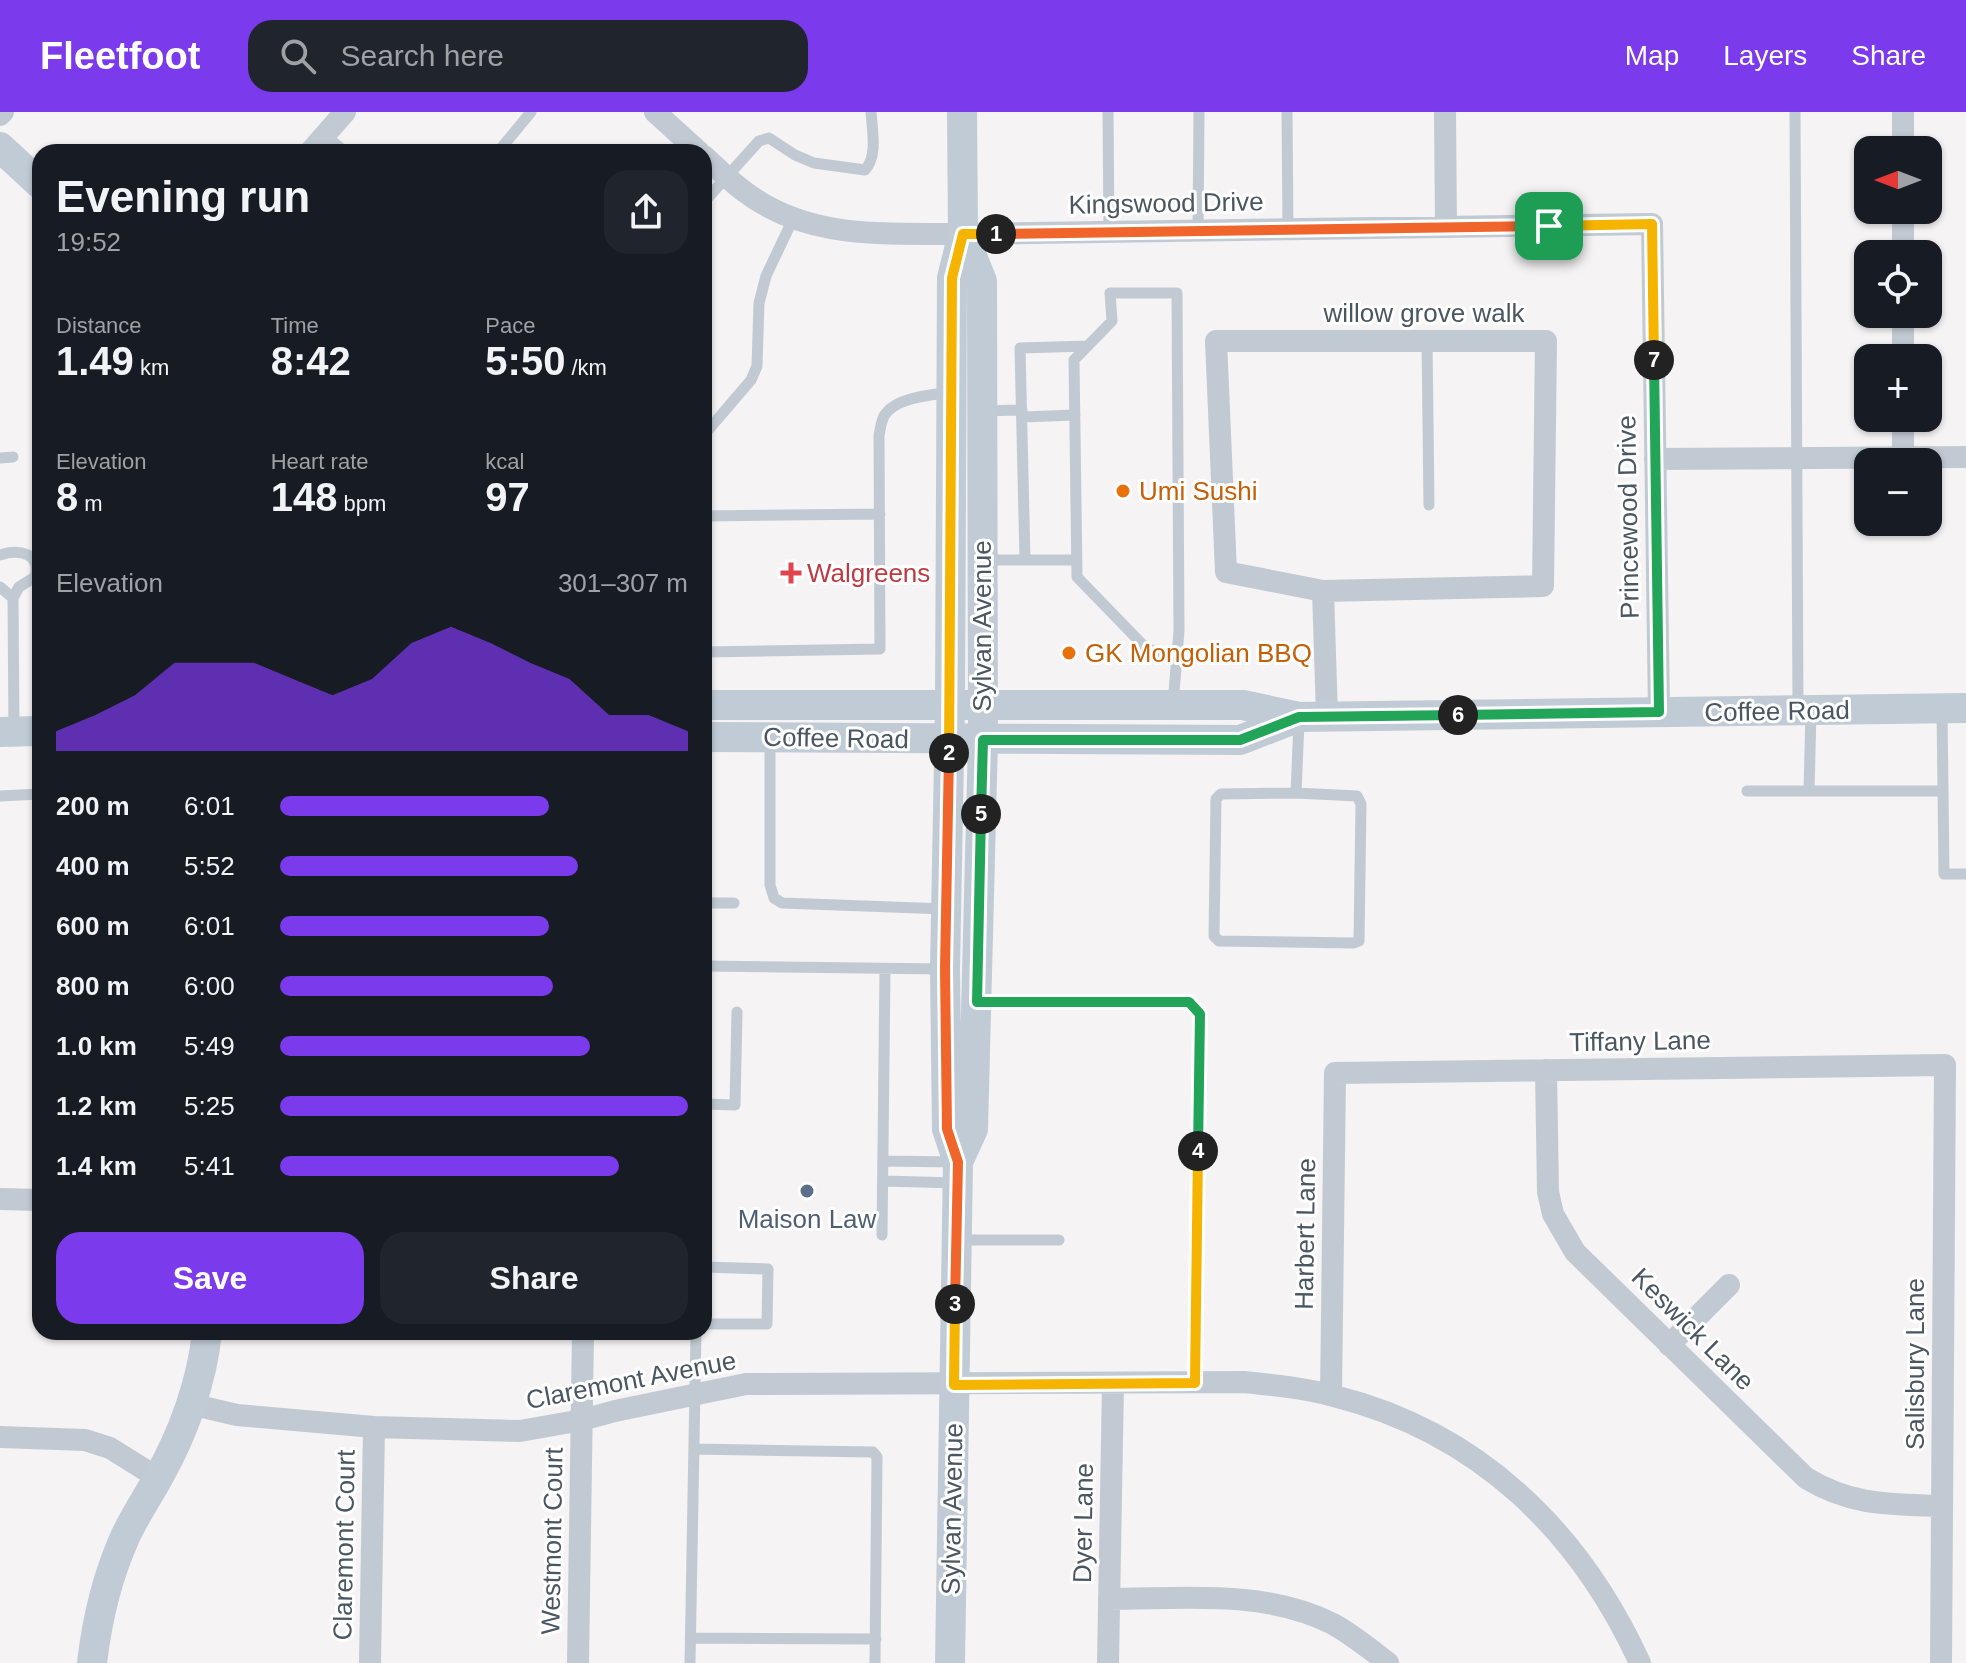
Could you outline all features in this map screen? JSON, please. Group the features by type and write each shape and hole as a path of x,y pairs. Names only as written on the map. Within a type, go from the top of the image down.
{"main road":[{"name":"Sylvan Avenue","path":"950,1663 957,1173 947,1129 945,969 950,740 952,278 963,234 962,112"},
{"path":"0,147 32,177"},
{"name":"Sylvan Avenue","path":"957,1173 973,1129 983,740 982,281 963,234"},
{"name":"Coffee Road","path":"712,705 1243,705 1313,717 1954,708"},
{"name":"Coffee Road","path":"712,737 1240,740 1313,717"},
{"path":"92,1663 99,1618 124,1538 175,1443 202,1372 206,1340"}],"street":[{"path":"317,144 345,112"},
{"path":"655,112 690,144"},
{"path":"1445,112 1446,227"},
{"path":"1903,112 1903,136"},
{"name":"Kingswood Drive","path":"712,163 755,199 793,219 850,233 1652,224"},
{"name":"Princewood Drive","path":"1652,224 1659,712"},
{"name":"willow grove walk","path":"1216,341 1546,341 1543,586 1323,591 1226,572 1216,341"},
{"path":"1655,459 1854,457"},
{"path":"1942,457 1966,457"},
{"path":"1313,717 1323,591"},
{"name":"Tiffany Lane","path":"1335,1073 1945,1065"},
{"name":"Salisbury Lane","path":"1941,1663 1942,1506 1955,1287 1945,1065"},
{"name":"Keswick Lane","path":"1546,1070 1548,1192 1553,1214 1575,1252 1806,1478 1829,1492 1873,1504 1942,1506"},
{"name":"Harbert Lane","path":"1331,1395 1335,1073"},
{"path":"0,1199 32,1200"},
{"path":"1669,1345 1729,1285"},
{"name":"Westmont Court","path":"578,1663 583,1340"},
{"name":"Claremont Avenue","path":"190,1404 237,1415 374,1427 520,1431 746,1384 1244,1382 1290,1387 1331,1395 1400,1418 1475,1458 1505,1481 1537,1509 1589,1572 1623,1626 1640,1663"},
{"name":"Dyer Lane","path":"1108,1663 1113,1384"},
{"name":"Claremont Court","path":"370,1663 374,1427"},
{"path":"0,1437 85,1440 110,1448 158,1478"},
{"path":"1109,1599 1243,1599 1279,1604 1332,1623 1388,1663"}],"lane":[{"path":"505,144 531,112"},
{"path":"712,193 759,141 769,138 814,163 865,170 872,156 871,112"},
{"path":"1108,112 1109,232"},
{"path":"1198,231 1199,112"},
{"path":"1287,112 1288,229"},
{"path":"1795,112 1796,457 1809,791"},
{"path":"325,135 336,144"},
{"path":"712,426 751,380 757,366 759,303 766,276 793,219"},
{"path":"1173,705 1177,661 1179,631 1177,293 1110,293 1112,321 1074,360 1077,577 1145,647 1177,661"},
{"path":"1427,341 1429,505"},
{"path":"1025,560 1020,348 1088,346"},
{"path":"712,652 880,649 879,436 883,418 892,408 918,397 952,392"},
{"path":"982,411 1075,415"},
{"path":"0,458 13,457"},
{"path":"712,516 880,514"},
{"path":"0,555 26,553 32,558"},
{"path":"982,560 1076,560"},
{"path":"18,731 13,598 15,590 32,579"},
{"path":"0,587 13,598"},
{"path":"1954,708 1943,791 1944,874 1966,874"},
{"path":"1296,793 1313,717"},
{"path":"770,737 770,885 774,898 782,903 946,909"},
{"path":"1747,791 1943,791"},
{"path":"1296,793 1357,796 1361,804 1359,941 1219,941 1214,936 1216,799 1221,794 1296,793"},
{"path":"0,796 32,794"},
{"path":"712,903 734,903"},
{"path":"712,966 945,969"},
{"path":"882,1235 885,969"},
{"path":"977,1002 1189,1002 1200,1014 1195,1383"},
{"path":"712,1104 735,1105 737,1012"},
{"path":"883,1161 957,1173"},
{"path":"883,1181 957,1173"},
{"path":"956,1240 1059,1240"},
{"path":"712,1267 768,1269 767,1324 712,1324"},
{"path":"690,1663 696,1340"},
{"path":"694,1449 873,1452 877,1457 875,1663"},
{"path":"691,1638 876,1639"}],"place":[{"name":"Umi Sushi","path":"1123,491"},
{"name":"Walgreens","path":"791,573"},
{"name":"GK Mongolian BBQ","path":"1069,653"},
{"name":"Maison Law","path":"807,1191"}],"route":[{"path":"1652,224 1659,712 1299,717 1240,740 983,740 977,1002 1189,1002 1200,1014 1195,1383 954,1385 958,1162 947,1129 945,969 952,278 963,234 1549,226 1652,224"}]}
